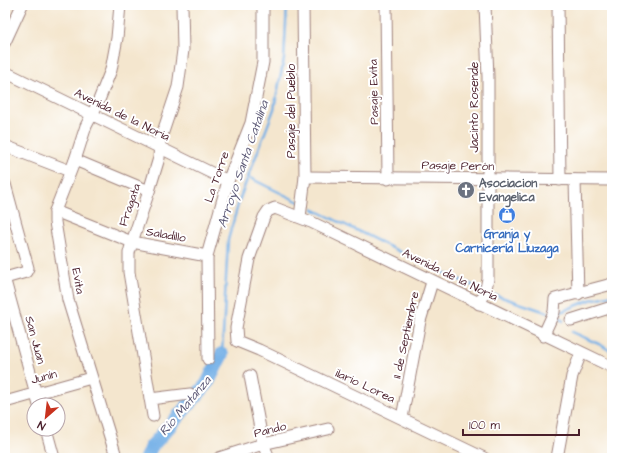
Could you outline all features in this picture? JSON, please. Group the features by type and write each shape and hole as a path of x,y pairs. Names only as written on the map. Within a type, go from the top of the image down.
{"street":[{"path":"5,42 22,5"},
{"name":"Evita","path":"115,453 68,300 55,222 55,211 75,160 86,126 97,105 114,57 120,5"},
{"name":"Fragata","path":"153,416 129,272 129,253 149,192 158,158 159,148 180,74 183,50 182,5"},
{"name":"La Torre","path":"208,359 207,256 228,181 251,123 263,62 263,5"},
{"name":"Pasaje del Pueblo","path":"300,218 305,177 303,5"},
{"name":"Pasaje Evita","path":"386,5 388,179"},
{"name":"Jacinto Rosende","path":"480,304 485,294 488,279 488,77 485,5"},
{"path":"558,5 560,180"},
{"name":"Avenida de la Noria","path":"5,72 228,181"},
{"path":"5,146 70,171"},
{"path":"75,160 149,192"},
{"name":"Pasaje Perón","path":"305,177 487,180 612,180"},
{"path":"575,180 578,294"},
{"path":"5,278 26,272 28,268 6,185"},
{"name":"Avenida de la Noria","path":"236,338 249,259 264,217 268,211 275,208 300,218 612,368"},
{"name":"Saladillo","path":"55,211 132,242 207,256"},
{"name":"San Juan","path":"5,281 37,397"},
{"name":"11 de Septiembre","path":"402,418 420,321 432,282"},
{"path":"544,336 554,312 555,299 612,284"},
{"path":"571,320 612,307"},
{"name":"ilario Lorea","path":"236,338 241,344 259,350 484,458"},
{"path":"557,458 572,376 581,353"},
{"path":"250,376 263,444 269,458"},
{"name":"Junín","path":"5,402 91,378"},
{"path":"150,399 190,394"},
{"name":"Pando","path":"219,458 263,444 328,429"},
{"path":"48,437 54,458"}],"waterway":[{"name":"Arroyo Santa Catalina","path":"222,354 228,240 240,198 274,109 284,59 287,5"},
{"path":"248,177 299,202"},
{"path":"313,209 435,269 483,290"},
{"path":"495,295 549,313"},
{"path":"558,313 590,300 612,295"},
{"path":"558,316 563,321"},
{"path":"572,332 601,345 612,352"},
{"name":"Río Matanza","path":"146,458 151,447 207,384 222,354"}],"place":[{"name":"Asociacion Evangelica","path":"466,190"},
{"name":"Granja y Carnicería Liuzaga","path":"507,215"}]}
